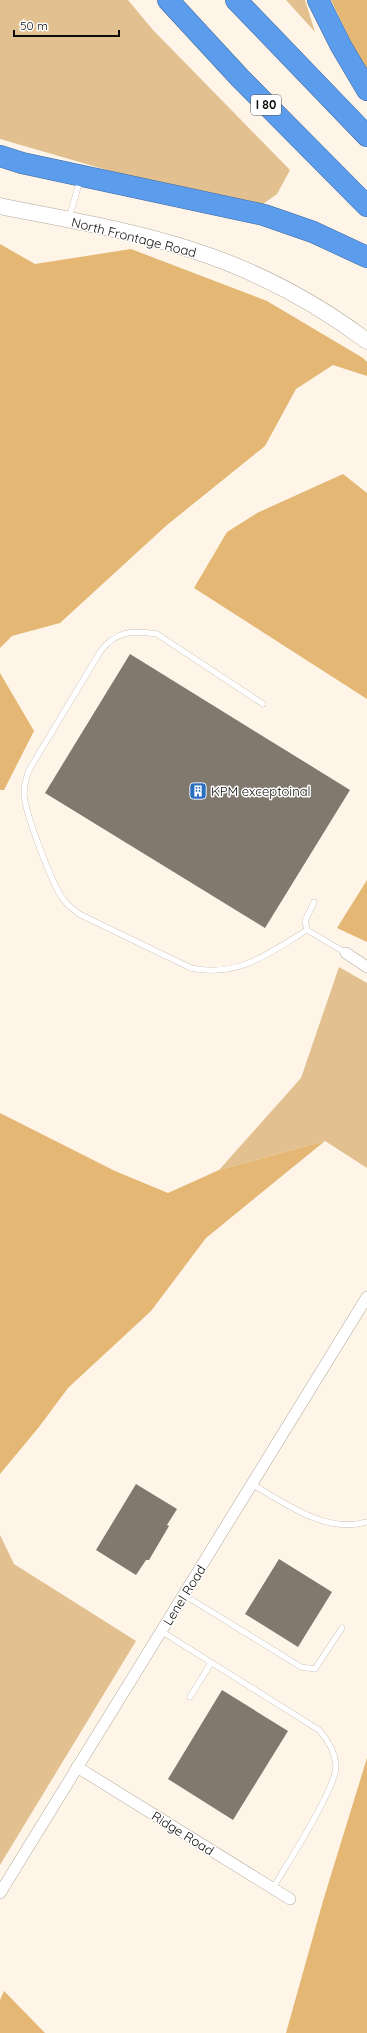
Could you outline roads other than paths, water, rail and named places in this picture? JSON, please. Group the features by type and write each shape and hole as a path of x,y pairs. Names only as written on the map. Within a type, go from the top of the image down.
{"highway":[{"name":"I 80","path":"168,0 240,78 367,206"},
{"path":"236,0 367,136"},
{"path":"318,0 341,46 367,90"},
{"path":"0,156 264,215 313,232 367,257"}],"main road":[{"name":"North Frontage Road","path":"0,206 159,240 227,263 270,282 320,310 367,341"}],"street":[{"path":"346,954 367,967"},
{"name":"Lenel Road","path":"0,1893 367,1297"},
{"name":"Ridge Road","path":"77,1768 290,1899"}],"lane":[{"path":"68,220 81,175"},
{"path":"263,704 157,634 137,631 121,634 106,643 29,770 24,787 25,804 55,883 68,904 79,914 191,968 206,971 222,971 241,967 260,960 306,930"},
{"path":"306,930 305,921 314,902"},
{"path":"306,930 346,954"},
{"path":"252,1484 315,1519 337,1525 355,1526 367,1522"},
{"path":"184,1595 301,1667 315,1669 342,1628"},
{"path":"161,1631 319,1730 326,1738 333,1754 336,1766 327,1794 273,1888"},
{"path":"190,1697 211,1663"}],"place":[{"name":"KPM exceptoinal","path":"198,791"}]}
